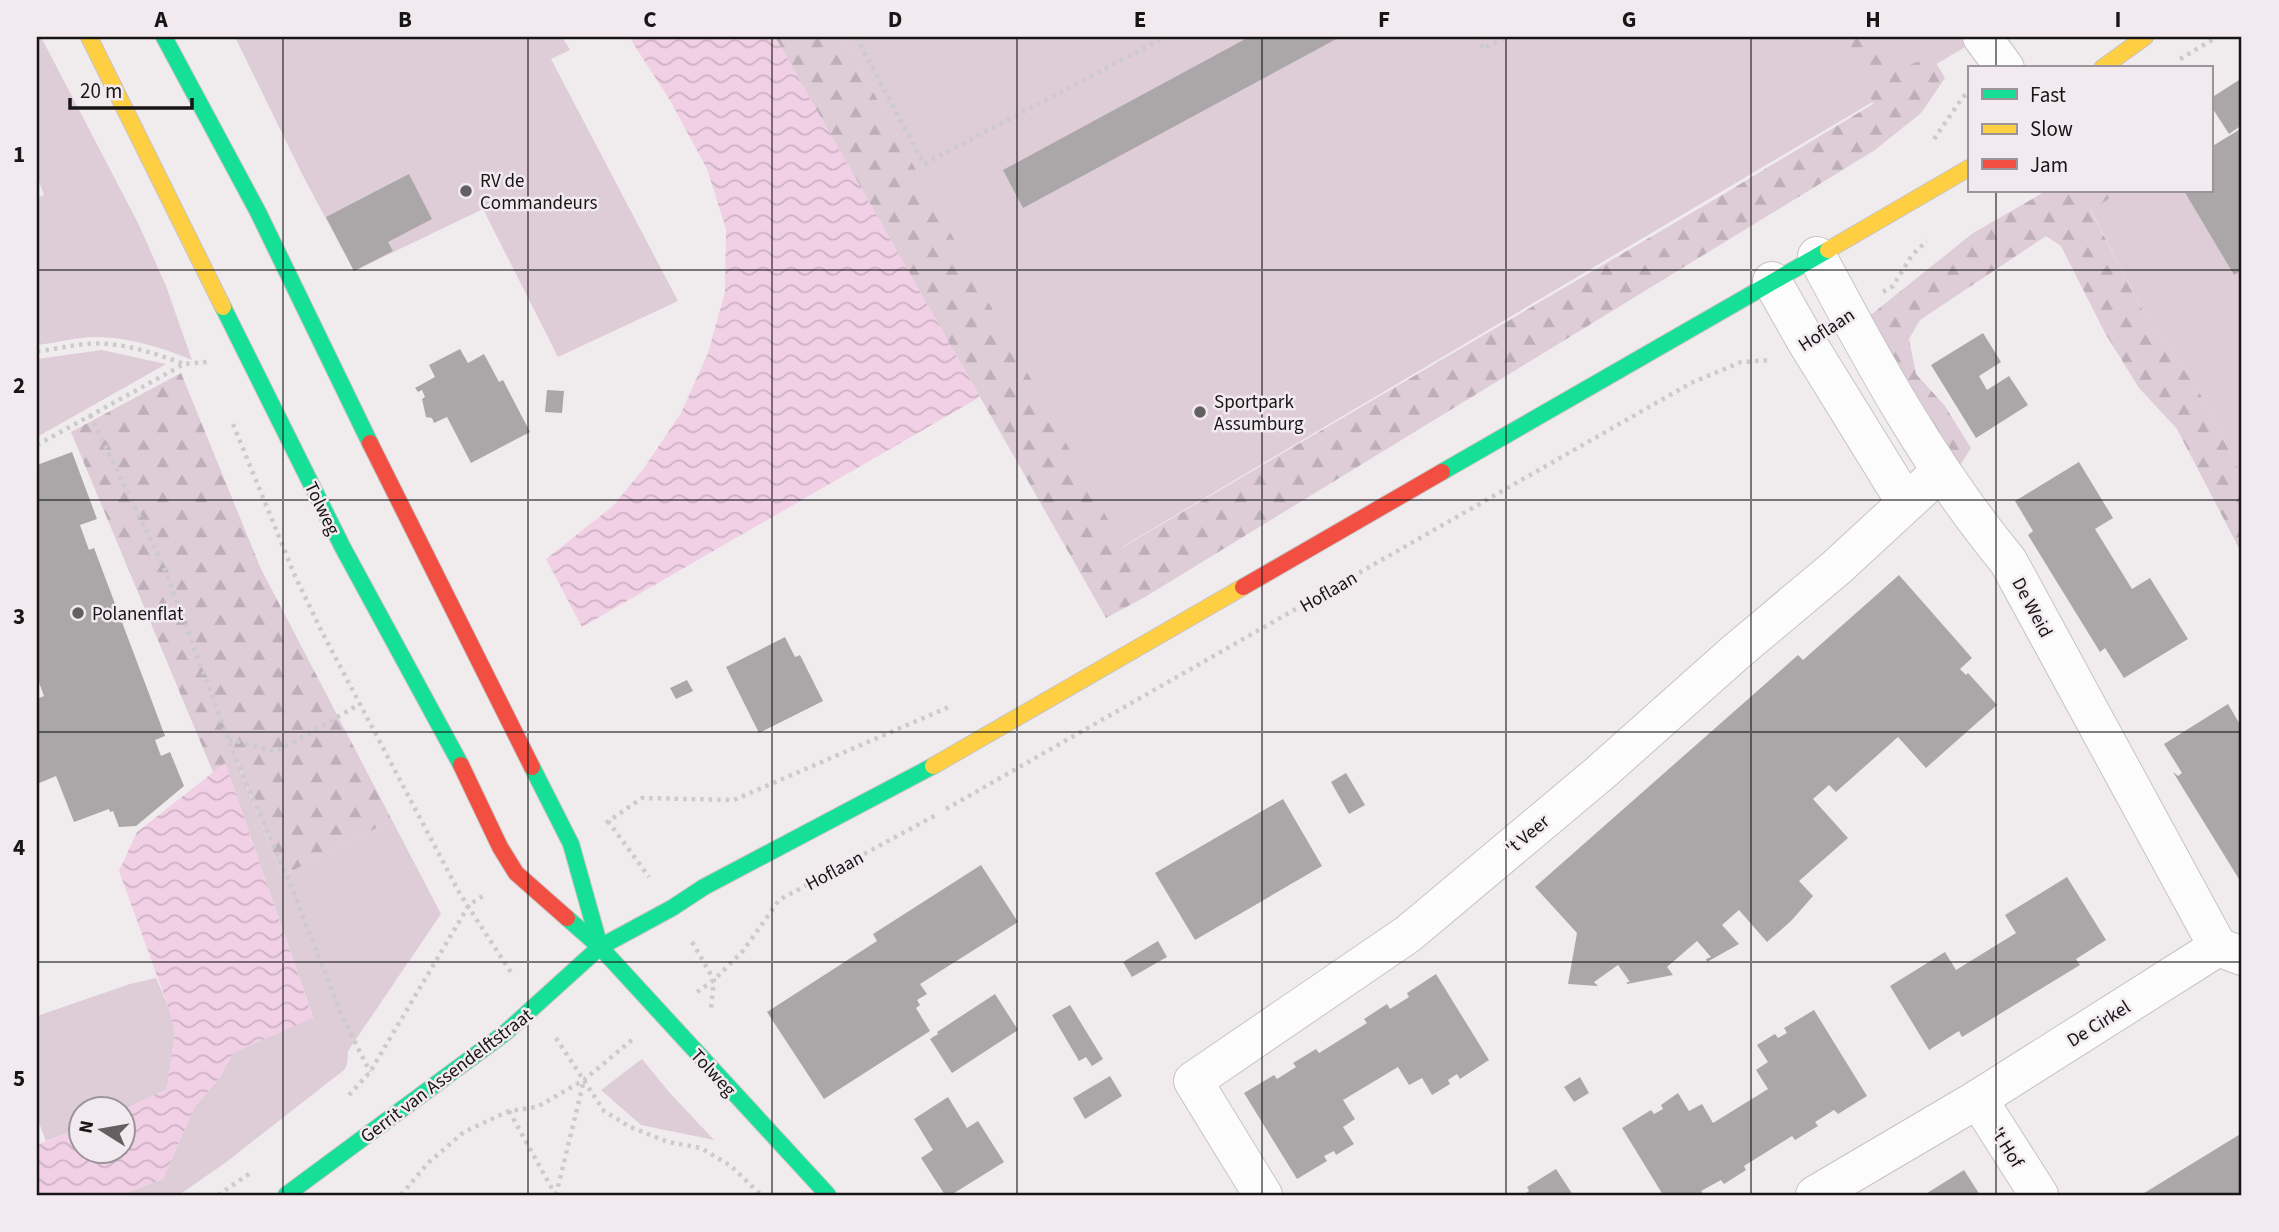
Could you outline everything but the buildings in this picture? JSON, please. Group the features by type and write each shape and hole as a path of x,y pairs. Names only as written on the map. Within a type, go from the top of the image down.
{"main road":[{"name":"Tolweg","path":"89,37 343,548 454,751 500,847 516,873 600,947 828,1195"},
{"name":"Tolweg","path":"164,37 258,212 379,463 570,844 600,947"},
{"path":"2105,66 2145,37"},
{"path":"600,947 672,908 704,887 913,778 1968,169"},
{"name":"Gerrit van Assendelftstraat","path":"286,1195 505,1033 600,947"}],"street":[{"path":"1982,37 2004,66"},
{"name":"De Weid","path":"1817,256 1848,315 1940,472 2008,561 2230,952"},
{"path":"1772,281 1906,503"},
{"name":"'t Veer","path":"1263,1195 1193,1081 1408,934 1600,773 1737,651 1836,568 1940,472"},
{"name":"De Cirkel","path":"1978,1099 2230,952"},
{"path":"1815,1195 1978,1099"},
{"name":"'t Hof","path":"1978,1099 2039,1195"}],"path":[{"path":"856,37 924,164 1165,37"},
{"path":"1477,37 1483,49 1506,37"},
{"path":"2174,62 2217,37"},
{"path":"1932,142 1968,93"},
{"name":"Hoflaan","path":"1848,315 1893,286 1912,255 1928,240"},
{"name":"Hoflaan","path":"663,1015 714,980 743,951 779,900 932,817 1691,383 1741,362 1780,360 1806,341"},
{"path":"37,351 107,344 129,347 184,364 208,362"},
{"path":"37,445 184,364"},
{"path":"228,412 295,576 360,704 469,905 370,1072 346,1098"},
{"path":"90,415 163,565 228,738 289,881 342,1016 370,1072"},
{"path":"228,738 276,752 360,704"},
{"path":"401,1195 445,1146 464,1132 509,1111 537,1107 584,1080 663,1015"},
{"path":"556,1195 584,1080"},
{"path":"584,1080 604,1111 630,1127 668,1142 701,1148 731,1166 761,1195"},
{"path":"509,1111 556,1195"},
{"path":"218,1195 256,1169"}],"green space":[{"path":"37,37 41,37 138,223 166,286 192,360 145,344 108,337 37,345 37,198 44,195 37,176"},
{"name":"RV de Commandeurs","path":"235,37 562,37 570,50 551,59 678,301 558,357 483,209 354,271 302,174"},
{"path":"775,37 843,37 1123,547 1873,104 1848,37 1880,37 1893,56 1907,66 1932,56 1945,78 1921,113 1875,150 1145,597 1106,618"},
{"name":"Sportpark Assumburg","path":"843,37 1982,37 1122,547"},
{"path":"2044,192 2119,192 2091,211 2144,313 2197,388 2242,475 2242,554 2177,429 2139,388 2105,333 2061,246 2046,236 1920,320 1909,339 1916,374 1945,406 1971,448 1959,467 1867,318 1973,233"},
{"path":"2118,192 2185,192 2234,275 2242,270 2242,475 2197,388 2144,313 2091,210"},
{"path":"102,350 166,364 37,437 37,359"},
{"path":"181,373 261,569 392,820 282,876 236,758 213,772 71,432"},
{"path":"235,757 282,876 392,820 441,914 348,1051 344,1070 225,1163 179,1195 120,1195 163,1179 194,1108 220,1077 233,1053 313,1017 225,763"},
{"path":"156,978 168,1006 175,1033 167,1089 136,1104 136,1096 66,1096 66,1133 46,1141 37,1118 37,1016 130,984"},
{"path":"642,1059 714,1140 641,1125 601,1090"}],"water":[{"path":"629,37 775,37 980,397 582,627 546,559 613,506 644,468 681,413 708,353 725,292 726,229 707,169 671,102"},
{"path":"225,763 313,1018 233,1053 220,1077 194,1108 163,1179 120,1195 37,1195 37,1145 66,1134 66,1166 136,1166 136,1104 167,1089 175,1033 168,1006 119,871 137,832"}],"traffic: fast":[{"path":"164,37 258,212 370,443"},
{"path":"1442,472 1828,250"},
{"path":"223,307 343,548 461,765"},
{"path":"286,1195 505,1033 600,947 672,908 704,887 933,766"},
{"path":"532,767 571,844 600,947"},
{"path":"567,918 600,947 828,1195"}],"traffic: slow":[{"path":"89,37 223,307"},
{"path":"2105,66 2145,37"},
{"path":"1828,250 1968,169"},
{"path":"933,766 1243,587"}],"traffic: jam":[{"path":"370,443 532,767"},
{"path":"1243,587 1442,472"},
{"path":"461,765 500,847 516,873 567,918"}],"place":[{"name":"RV de Commandeurs","path":"466,191"},
{"name":"Sportpark Assumburg","path":"1200,412"},
{"name":"Polanenflat","path":"78,613"}]}
